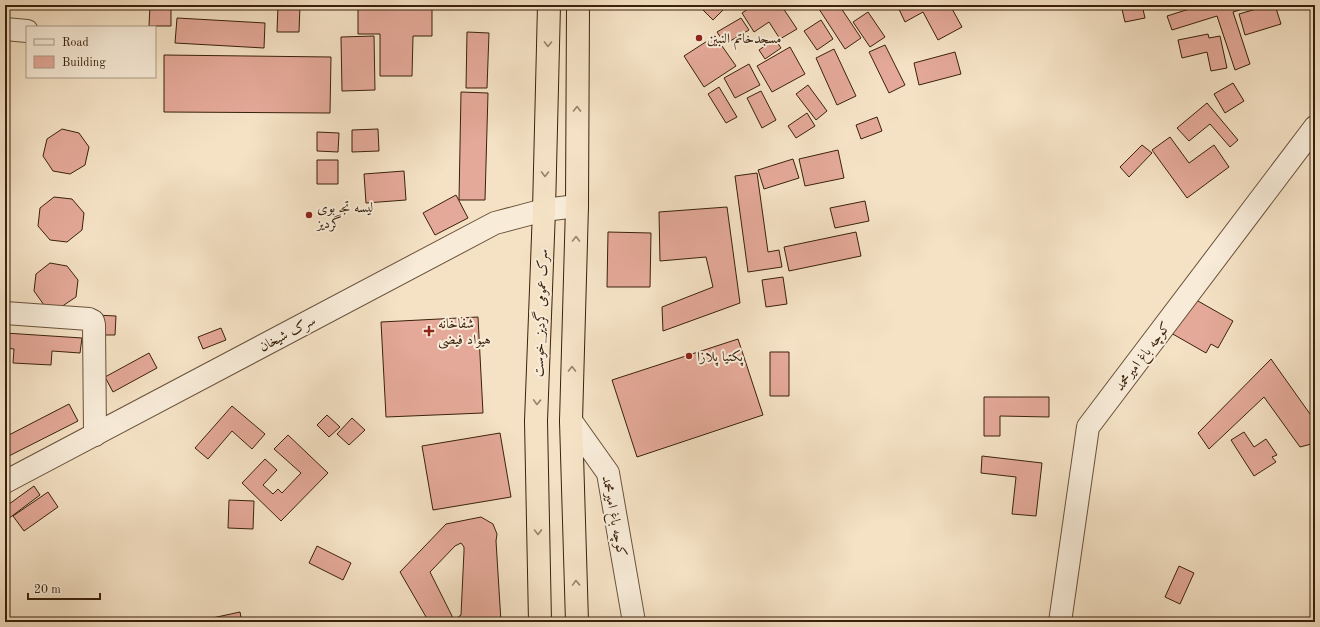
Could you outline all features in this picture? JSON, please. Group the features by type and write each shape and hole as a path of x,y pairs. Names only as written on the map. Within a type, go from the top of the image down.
{"highway":[{"name":"سرک عمومی گردیز_خوست","path":"540,622 536,421 544,210 548,5"},
{"path":"577,622 571,421 576,206 578,5"}],"street":[{"path":"5,29 26,31"},
{"name":"کوچه باغ امیرمحمد","path":"1060,622 1088,428 1315,127"},
{"name":"سرک شیخان","path":"5,482 495,223 544,210 576,206"},
{"path":"5,313 89,319 93,321 95,435"},
{"name":"کوچه باغ امیرمحمد","path":"571,421 608,473 634,622"}],"building":[{"path":"150,5 171,5 171,26 149,26"},
{"path":"278,5 300,5 299,32 277,32"},
{"path":"358,5 432,5 432,36 413,36 412,76 380,76 380,34 358,34"},
{"path":"705,5 728,5 713,20 701,8"},
{"path":"754,5 781,5 797,29 780,39 769,22 754,32 742,13"},
{"path":"825,5 839,5 861,38 845,49 819,9"},
{"path":"897,5 950,5 962,27 938,40 923,12 905,22"},
{"path":"1121,5 1142,5 1145,18 1125,22"},
{"path":"1202,5 1256,5 1233,12 1250,64 1235,70 1217,16 1172,30 1167,16"},
{"path":"1270,5 1275,5 1281,24 1245,35 1239,14"},
{"path":"868,12 885,37 870,47 853,22"},
{"path":"177,18 265,23 264,48 175,43"},
{"path":"741,18 749,30 725,44 717,32"},
{"path":"821,20 833,39 817,50 804,31"},
{"path":"467,32 489,33 487,88 466,88"},
{"path":"1208,34 1209,38 1220,36 1227,68 1211,71 1207,52 1182,58 1178,40"},
{"path":"374,36 375,90 342,91 341,37"},
{"path":"715,36 736,66 704,87 684,56"},
{"path":"775,39 781,48 765,59 759,50"},
{"path":"885,45 905,85 889,93 869,52"},
{"path":"790,47 805,74 772,92 757,66"},
{"path":"834,49 856,96 837,105 816,58"},
{"path":"955,52 961,74 919,85 914,63"},
{"path":"164,55 331,57 330,113 164,112"},
{"path":"749,64 760,85 735,98 724,78"},
{"path":"1233,83 1244,101 1225,113 1214,94"},
{"path":"808,85 827,111 816,120 796,94"},
{"path":"719,87 737,117 726,123 708,94"},
{"path":"761,91 776,120 762,128 747,98"},
{"path":"461,92 488,93 485,200 459,200"},
{"path":"1207,103 1238,140 1230,147 1210,124 1189,141 1177,128"},
{"path":"807,113 815,126 796,138 788,126"},
{"path":"877,117 882,131 861,139 856,125"},
{"path":"62,129 79,133 89,147 85,165 70,174 53,171 43,156 47,139"},
{"path":"378,129 379,151 352,152 352,130"},
{"path":"317,132 339,133 338,152 317,151"},
{"path":"1170,137 1189,163 1214,145 1229,167 1187,198 1152,150"},
{"path":"1142,145 1152,153 1129,177 1120,167"},
{"path":"838,150 844,178 805,186 799,159"},
{"path":"793,159 799,178 764,189 758,170"},
{"path":"317,160 338,160 338,184 317,184"},
{"path":"404,171 406,200 366,203 364,174"},
{"path":"757,173 768,252 779,250 782,267 748,272 735,176"},
{"path":"456,195 468,218 435,235 423,213"},
{"path":"54,197 72,199 84,213 82,230 67,242 50,240 38,226 40,208"},
{"path":"865,201 869,221 835,228 830,208"},
{"path":"727,207 740,303 663,331 662,307 713,287 706,257 660,261 659,212"},
{"path":"608,232 651,233 650,287 607,287"},
{"path":"856,232 861,256 789,271 784,247"},
{"path":"50,263 67,266 78,280 76,297 61,307 44,305 34,291 36,274"},
{"path":"783,277 787,304 766,307 762,280"},
{"path":"1191,297 1233,321 1218,348 1211,344 1206,353 1171,333"},
{"path":"96,315 116,316 115,335 95,335"},
{"path":"478,317 483,413 386,417 381,322"},
{"path":"221,328 226,340 203,349 198,337"},
{"path":"5,333 82,338 80,353 52,351 51,365 13,363 14,349 5,348"},
{"path":"738,339 763,415 637,457 612,380"},
{"path":"770,352 789,352 789,396 770,396"},
{"path":"149,353 157,368 113,392 105,377"},
{"path":"1271,359 1315,421 1315,443 1300,447 1264,397 1209,449 1198,433"},
{"path":"984,397 1049,397 1049,417 1000,416 1000,436 984,436"},
{"path":"69,404 78,421 5,458 5,437"},
{"path":"232,406 265,434 252,449 232,431 208,459 195,448"},
{"path":"327,415 340,427 329,437 317,425"},
{"path":"352,418 365,430 349,445 337,434"},
{"path":"1244,432 1254,447 1266,439 1277,455 1272,457 1276,462 1254,476 1231,440"},
{"path":"500,433 511,497 433,510 422,446"},
{"path":"288,435 328,473 281,521 242,483 265,459 277,470 263,485 273,494 278,489 282,493 301,473 274,449"},
{"path":"982,456 1042,463 1036,516 1012,514 1016,477 981,473"},
{"path":"34,486 40,495 8,519 5,515 5,507"},
{"path":"48,492 58,507 24,531 13,516"},
{"path":"229,500 254,501 253,529 228,528"},
{"path":"481,517 493,524 497,534 496,541 501,622 429,622 400,572 446,524","holes":["461,543 464,547 461,615 454,620 430,572 455,546"]},
{"path":"317,546 351,563 343,580 309,563"},
{"path":"1179,566 1194,573 1180,604 1165,597"},
{"path":"240,612 242,622 194,622"}],"place":[{"name":"مسجدخاتم النبین","path":"699,38"},
{"name":"لیسه تجربوی گردیز","path":"309,215"},
{"name":"شفاخانه هیواد فیضی","path":"429,331"},
{"name":"پکتیا پلازا","path":"689,356"}]}
